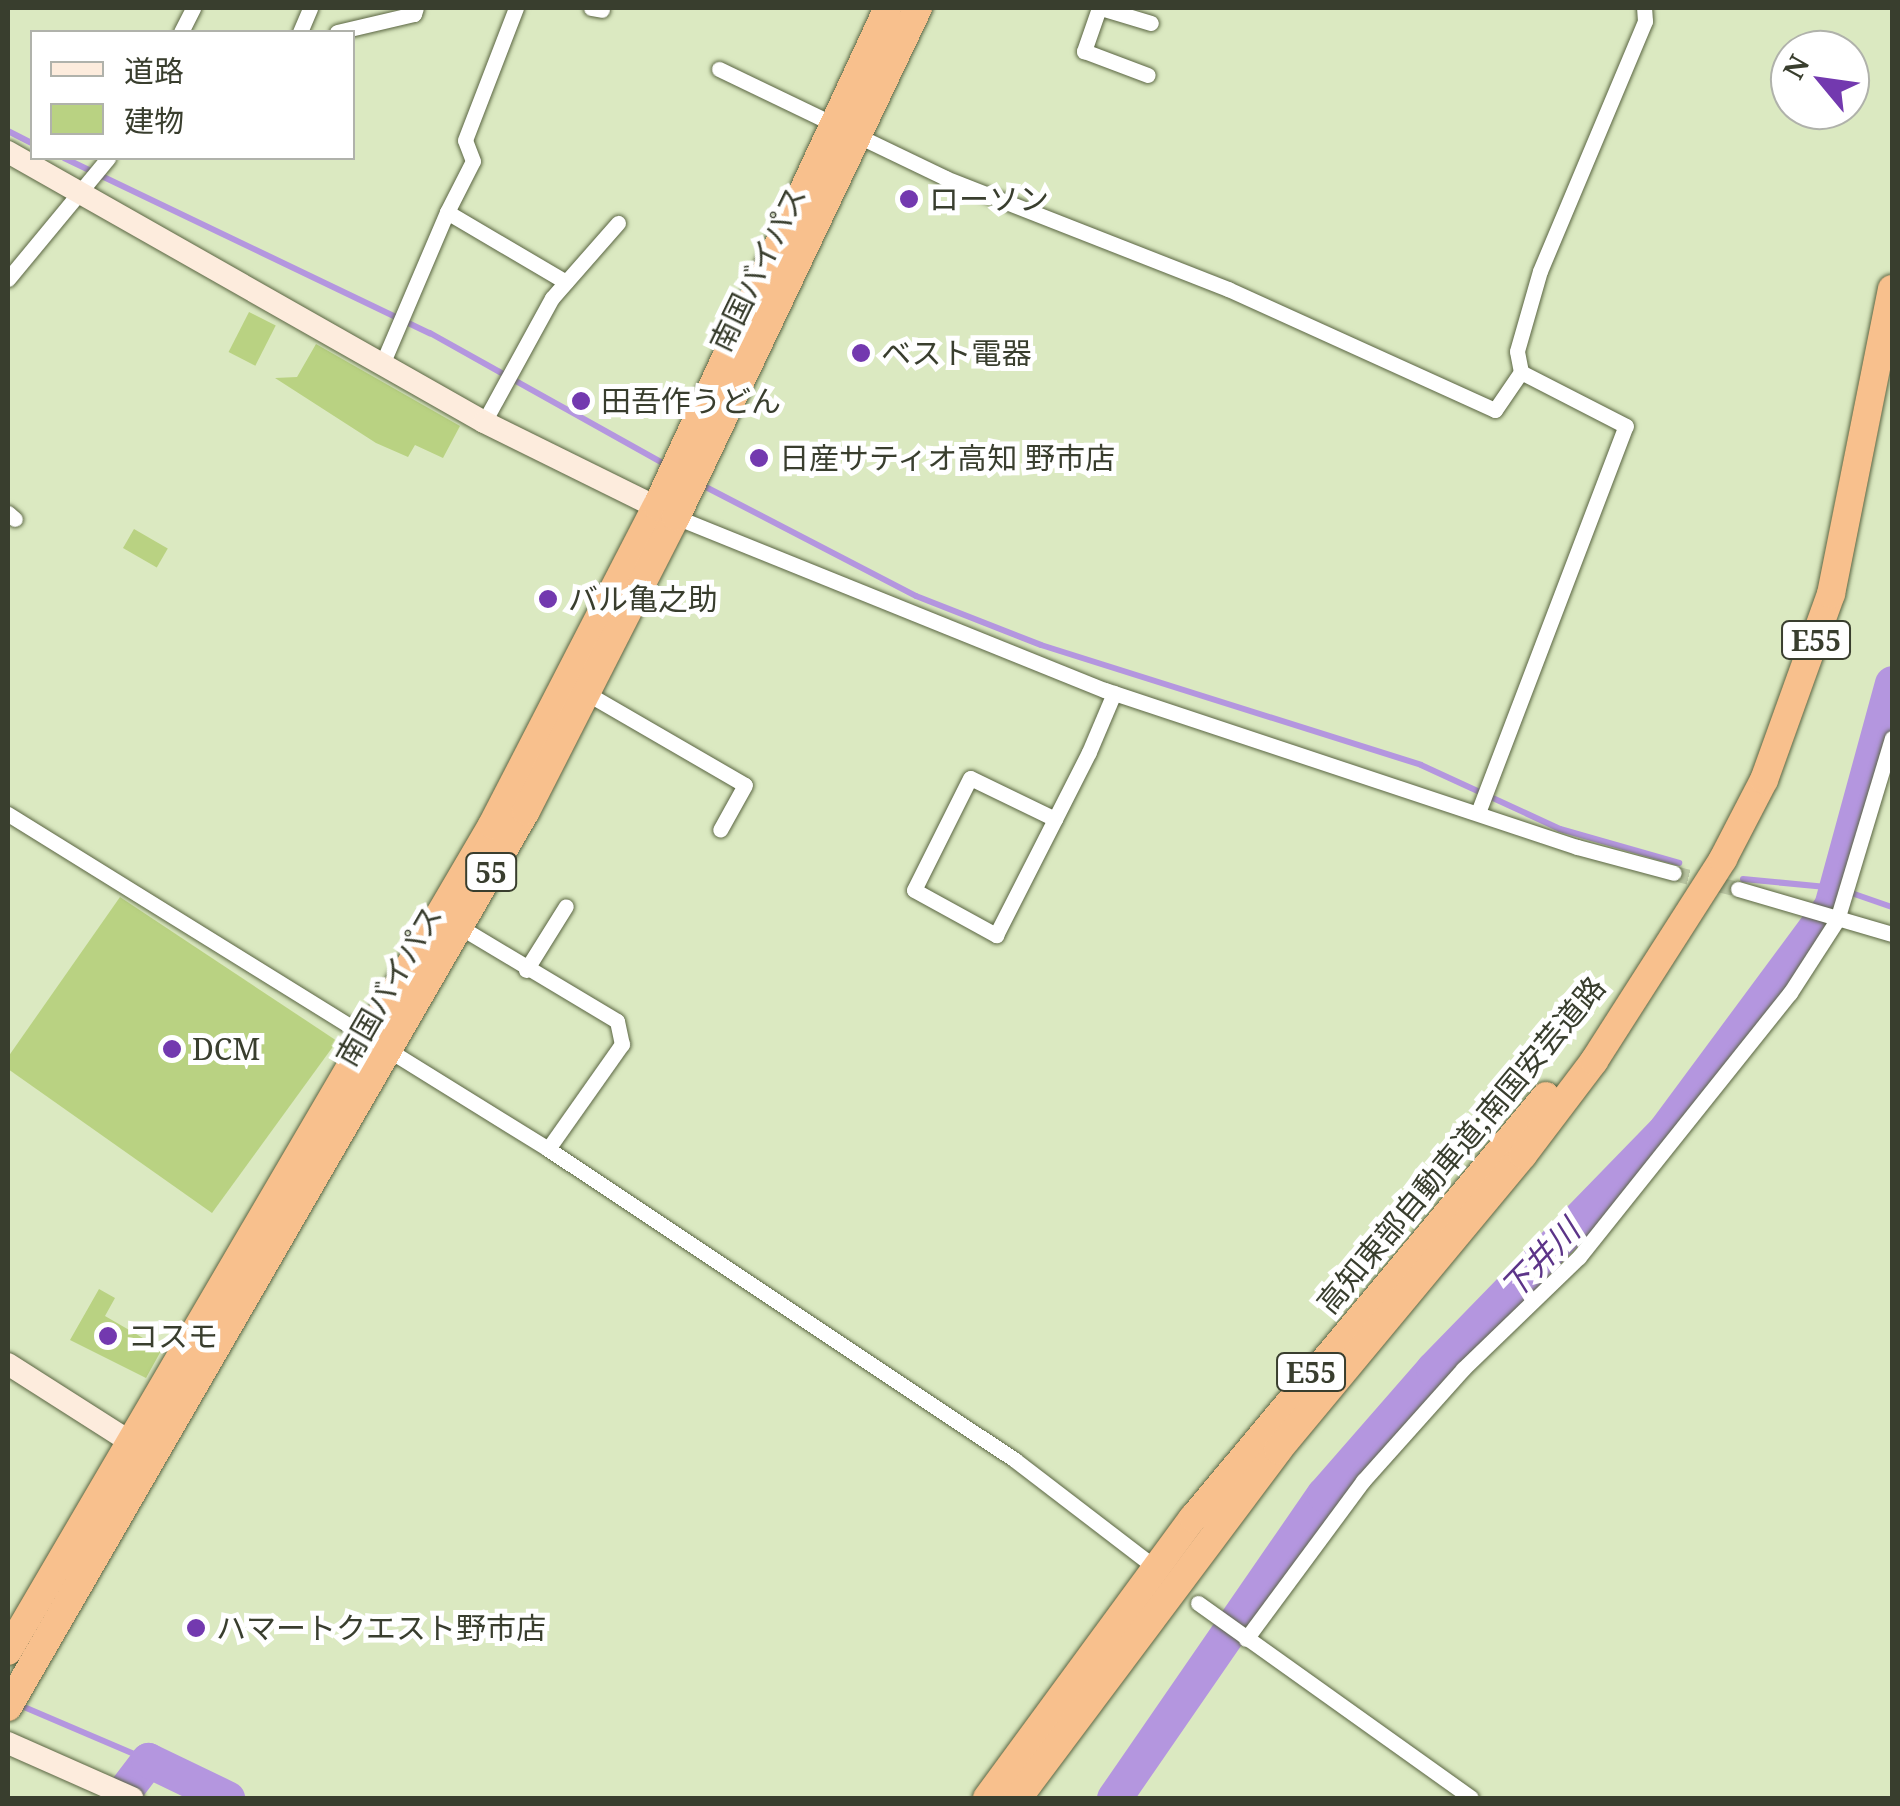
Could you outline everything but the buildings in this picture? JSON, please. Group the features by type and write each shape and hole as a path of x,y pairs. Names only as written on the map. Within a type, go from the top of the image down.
{"highway":[{"name":"南国バイパス","path":"378,1044 460,927 588,694 666,512 845,130 888,8"},
{"name":"南国バイパス","path":"845,130 918,8"},
{"name":"高知東部自動車道;南国安芸道路","path":"1018,1798 1278,1450 1523,1155 1658,963 1764,780 1800,693 1857,488 1892,289"},
{"name":"南国バイパス","path":"8,1651 139,1448 378,1044 492,825 666,512"},
{"name":"高知東部自動車道;南国安芸道路","path":"987,1798 1252,1445 1658,963"},
{"name":"南国バイパス","path":"8,1706 139,1448"}],"street":[{"path":"345,30 414,14 416,8"},
{"path":"383,362 447,212 473,162 465,140 516,8"},
{"path":"1148,75 1084,51 1107,8 1151,23"},
{"path":"719,69 845,130 1228,289 1495,410 1521,372 1517,351 1540,272 1646,21 1644,8"},
{"path":"8,152 484,422 666,512 962,638 1114,693 1479,810 1577,847 1674,873"},
{"path":"8,280 107,160"},
{"path":"447,212 566,282"},
{"path":"484,422 566,282 618,223"},
{"path":"1479,810 1626,426 1521,372"},
{"path":"1055,819 970,778 914,890 996,935 1055,819 1114,693"},
{"path":"588,694 746,785 720,830"},
{"path":"1246,1639 1364,1480 1462,1369 1579,1257 1790,993 1838,920 1892,738"},
{"path":"8,814 548,1149 1015,1460 1144,1559"},
{"path":"1738,889 1892,934"},
{"path":"526,970 566,906"},
{"path":"460,927 617,1021 622,1044 548,1149"},
{"path":"8,1364 139,1448"},
{"path":"1198,1604 1471,1798"},
{"path":"8,1743 124,1796"}],"waterway":[{"path":"8,131 30,142"},
{"path":"68,160 430,333 668,466"},
{"path":"700,484 916,596 1041,645 1421,765 1560,829 1679,863"},
{"name":"下井川","path":"1114,1798 1324,1494 1433,1369 1666,1129 1831,906 1892,683"},
{"path":"1743,879 1837,888 1892,907"},
{"path":"17,1704 148,1760"},
{"name":"下井川","path":"119,1798 148,1760 227,1798"}],"tunnel":[{"path":"1674,873 1738,889"}],"place":[{"name":"ローソン","path":"909,199"},
{"name":"ベスト電器","path":"861,353"},
{"name":"田吾作うどん","path":"581,401"},
{"name":"日産サティオ高知 野市店","path":"759,458"},
{"name":"バル亀之助","path":"548,599"},
{"name":"DCM","path":"172,1049"},
{"name":"コスモ","path":"108,1336"},
{"name":"ハマートクエスト野市店","path":"196,1628"}]}
